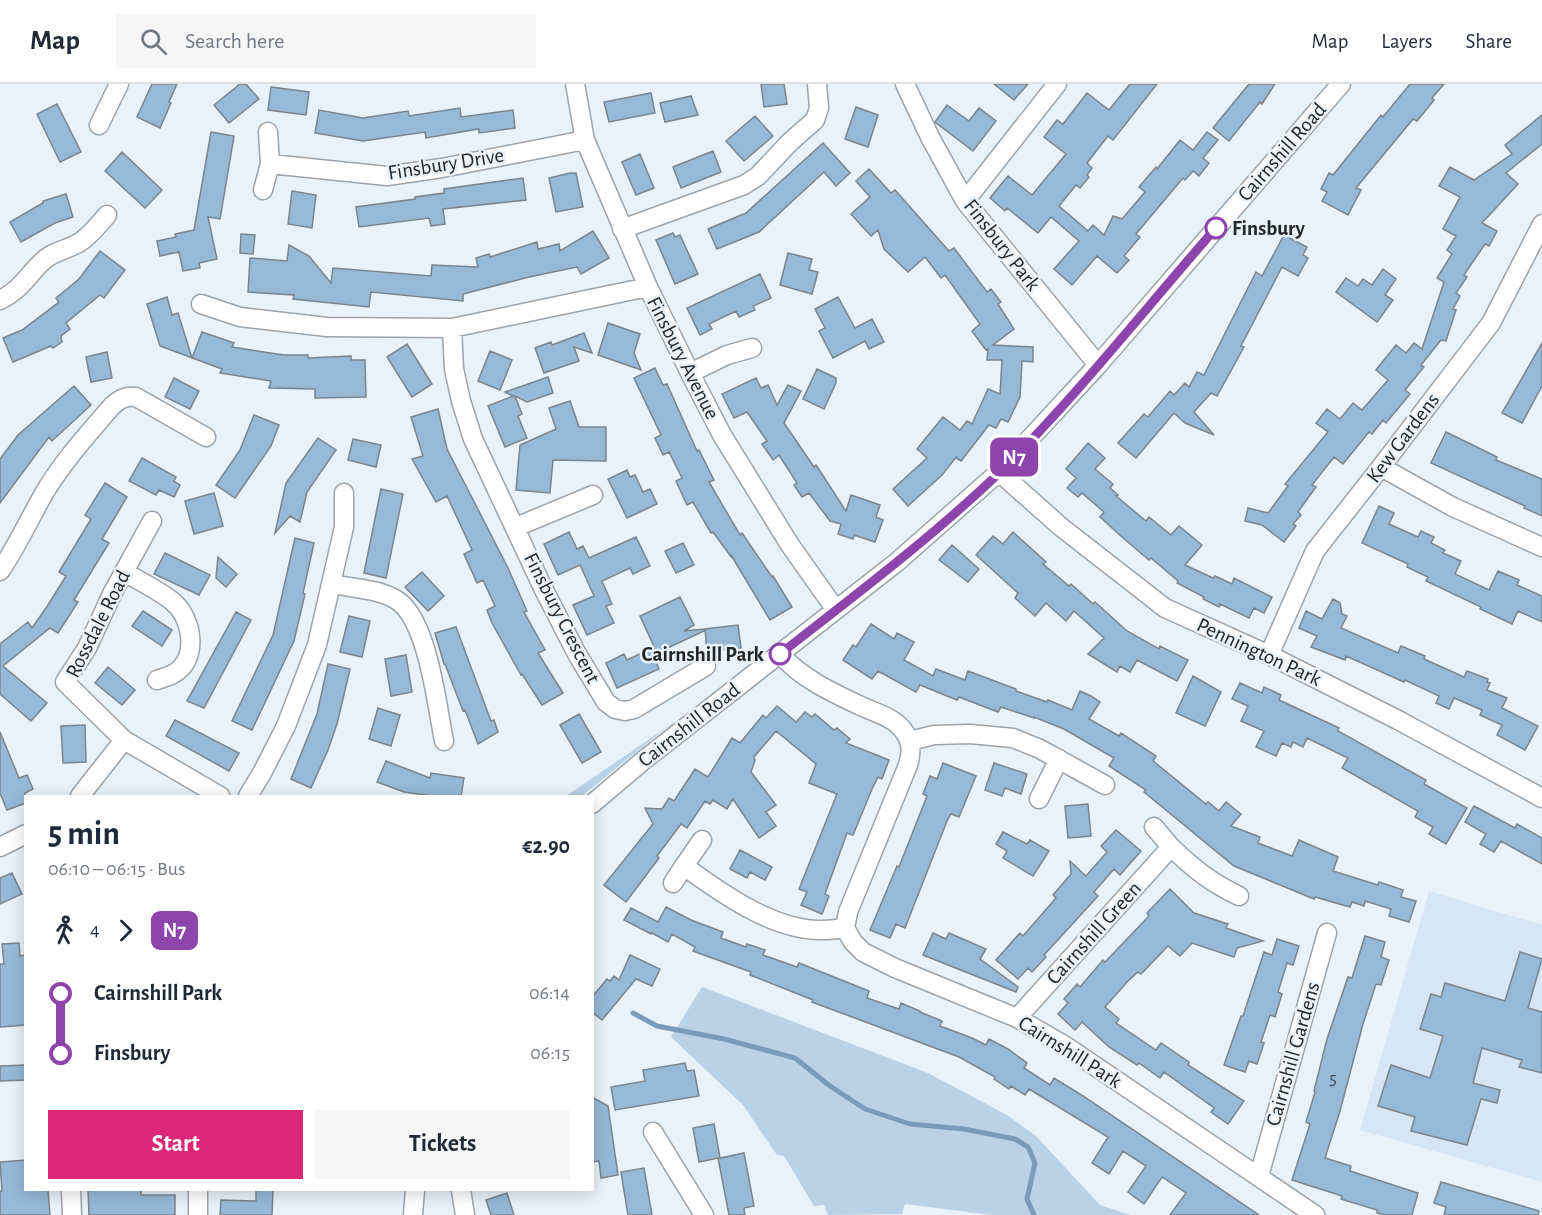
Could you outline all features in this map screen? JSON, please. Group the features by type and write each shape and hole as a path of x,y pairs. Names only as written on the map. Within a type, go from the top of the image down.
{"street":[{"path":"99,125 119,84"},
{"name":"Finsbury Avenue","path":"575,84 585,140 648,287 690,373 722,435 765,505 836,610"},
{"path":"622,229 744,185 758,176 790,142 815,120 819,108 818,84"},
{"name":"Finsbury Park","path":"905,84 919,116 965,201 1098,365"},
{"path":"965,201 1057,84"},
{"name":"Cairnshill Road","path":"594,802 644,760 906,555 999,472 1098,365 1341,84"},
{"path":"263,190 270,164 268,132"},
{"name":"Finsbury Drive","path":"270,164 387,176 442,168 585,140"},
{"path":"0,300 13,294 25,283 43,260 81,242 107,215"},
{"name":"Kew Gardens","path":"1269,655 1315,551 1491,323 1542,224"},
{"path":"201,304 240,317 327,327 452,328 648,287"},
{"name":"Finsbury Crescent","path":"452,328 454,369 473,439 544,590 577,654 606,702 615,709 625,711 634,709 706,666"},
{"path":"690,373 727,355 752,348"},
{"path":"0,571 62,465 120,398 136,397 206,437"},
{"path":"1381,468 1453,507 1542,547"},
{"name":"Pennington Park","path":"999,472 1061,527 1165,608 1269,655 1398,720 1542,798"},
{"path":"249,795 262,774 290,716 317,645 344,527 344,494"},
{"name":"Finsbury Crescent","path":"516,527 593,495"},
{"name":"Rossdale Road","path":"152,522 124,572 87,648 65,682 124,740 218,795"},
{"path":"124,572 172,602 182,612 188,626 189,654 182,667 171,676 157,680"},
{"path":"332,584 381,594 397,600 412,617 425,645 444,741"},
{"path":"684,866 733,901 772,918 800,928 821,931 845,928 848,912 908,765 911,754 910,741 902,728 888,718 803,676 780,654"},
{"path":"910,741 934,735 970,734 1013,738 1059,759 1105,785"},
{"path":"81,795 124,740"},
{"path":"1039,799 1059,759"},
{"path":"1154,827 1193,868 1213,883 1239,896"},
{"path":"0,847 24,835"},
{"path":"673,883 702,840"},
{"name":"Cairnshill Green","path":"1017,1018 1171,847"},
{"name":"Cairnshill Park","path":"845,928 853,942 863,952 895,968 1017,1018 1064,1045 1315,1215"},
{"name":"Cairnshill Gardens","path":"1259,1176 1327,933"},
{"path":"653,1132 704,1215"},
{"path":"71,1191 72,1215"},
{"path":"198,1191 198,1215"},
{"path":"413,1215 415,1191"},
{"path":"461,1191 465,1215"}],"shaded area":[{"path":"692,710 583,795 567,795"},
{"path":"1429,891 1542,925 1542,1182 1360,1130"},
{"path":"702,987 928,1073 1007,1115 1036,1136 1100,1205 1130,1215 992,1215 905,1204 902,1214 828,1215 824,1205 814,1206 784,1156 777,1155 743,1105 671,1037"}],"building":[{"path":"152,84 177,84 160,128 137,117"},
{"path":"240,84 246,84 259,99 229,123 214,105"},
{"path":"761,84 784,84 787,104 764,107"},
{"path":"994,84 1028,84 1014,100"},
{"path":"1130,84 1157,84 1113,140 1108,136 1087,163 1092,168 1087,175 1089,177 1080,188 1076,185 1059,206 1088,231 1093,225 1104,235 1113,216 1122,219 1145,192 1139,187 1180,140 1193,150 1207,132 1218,140 1203,158 1209,163 1199,176 1193,171 1185,180 1183,178 1136,234 1140,237 1124,256 1129,260 1117,273 1097,256 1072,285 1054,269 1079,241 1051,217 1038,233 1007,208 1005,211 990,198 1008,176 1032,195 1066,154 1044,137 1057,120 1063,124 1087,93 1109,110"},
{"path":"1249,84 1275,84 1262,104 1260,102 1229,141 1213,128"},
{"path":"1410,84 1444,84 1417,121 1413,119 1356,188 1361,190 1348,215 1322,201 1327,192 1321,189 1329,173 1333,175 1381,115 1383,117"},
{"path":"271,87 309,92 306,115 268,110"},
{"path":"651,93 655,113 609,122 604,102"},
{"path":"691,96 698,115 665,122 660,103"},
{"path":"57,104 81,152 60,162 37,114"},
{"path":"947,105 969,121 979,108 996,121 973,151 935,122"},
{"path":"856,107 878,115 868,147 845,139"},
{"path":"460,108 461,117 513,110 515,128 479,133 479,129 426,138 425,132 363,141 315,133 319,110 363,118 408,111 409,116"},
{"path":"1542,115 1542,144 1506,173 1518,184 1482,223 1497,231 1489,246 1485,244 1464,275 1467,277 1456,293 1460,296 1453,309 1456,310 1446,341 1441,340 1421,365 1424,367 1405,390 1410,394 1386,423 1383,420 1372,434 1369,432 1343,464 1334,457 1312,485 1316,487 1298,512 1301,515 1293,524 1296,526 1284,542 1262,525 1245,521 1248,508 1268,513 1288,486 1285,484 1328,432 1316,423 1327,409 1340,419 1353,403 1362,410 1388,380 1376,370 1396,345 1406,353 1414,343 1422,349 1444,282 1437,278 1452,254 1447,250 1456,236 1443,229 1460,197 1439,186 1450,167 1474,180 1512,154 1505,145"},
{"path":"755,116 773,136 744,161 726,141"},
{"path":"211,132 234,136 220,219 208,217 217,259 199,263 200,268 183,271 179,252 160,256 157,241 194,230"},
{"path":"823,143 850,173 836,186 824,172 759,232 717,249 708,229 746,213"},
{"path":"713,151 721,172 681,188 673,167"},
{"path":"122,152 162,190 145,208 105,171"},
{"path":"640,154 654,188 636,195 622,162"},
{"path":"869,169 891,193 895,190 949,251 954,248 987,292 991,289 1001,302 998,304 1014,329 993,345 1033,347 1033,362 1022,361 1020,397 1008,422 1001,419 996,428 989,425 961,461 956,458 957,456 942,475 908,506 893,489 927,458 917,449 943,417 960,430 967,421 972,424 988,389 1000,394 1002,360 987,360 988,349 986,350 972,331 980,324 945,275 941,278 925,257 908,272 884,249 878,230 871,236 851,214 870,197 856,181"},
{"path":"576,173 583,207 556,212 549,178"},
{"path":"523,178 526,200 443,209 445,224 431,226 429,218 359,227 356,207 415,199 415,197 444,193 444,189"},
{"path":"292,191 316,195 312,228 288,224"},
{"path":"66,194 73,217 55,223 21,242 10,222 43,201"},
{"path":"593,231 609,258 581,274 577,267 529,277 463,294 463,301 371,292 369,307 293,299 294,295 248,292 250,258 287,261 289,245 309,256 331,283 333,268 431,276 432,265 478,267 476,258 489,254 490,257 537,242 538,249 559,244 560,251"},
{"path":"673,233 675,237 680,235 698,274 675,284 656,240"},
{"path":"241,234 255,235 253,254 240,253"},
{"path":"1284,235 1307,247 1303,255 1308,258 1298,276 1282,267 1241,346 1244,347 1217,396 1211,393 1194,412 1214,435 1185,423 1174,413 1136,458 1118,443 1144,414 1148,417 1170,391 1174,395 1185,383 1189,387 1197,372 1204,375 1256,272 1262,276"},
{"path":"100,251 125,270 104,298 100,295 66,323 70,329 61,336 62,342 53,348 51,346 13,362 3,338 22,330 59,302 56,298 79,279"},
{"path":"788,253 812,259 809,270 818,272 812,294 780,285"},
{"path":"1383,269 1396,279 1385,295 1393,300 1377,322 1336,292 1346,278 1358,286 1363,279 1372,285"},
{"path":"760,274 771,298 753,306 755,310 739,317 736,311 709,324 712,329 700,335 687,308"},
{"path":"167,297 172,315 178,313 192,358 160,346 147,304"},
{"path":"838,297 855,328 872,319 884,342 869,349 865,341 833,358 819,331 825,328 815,309"},
{"path":"608,323 640,334 634,353 641,370 598,355"},
{"path":"202,332 234,343 232,347 284,355 308,355 308,358 351,356 351,360 365,360 366,397 315,398 315,389 269,388 271,381 220,373 222,369 192,358"},
{"path":"584,333 592,353 574,347 579,361 544,373 535,348 551,342 552,345"},
{"path":"1542,343 1542,386 1522,423 1502,413"},
{"path":"407,344 432,384 412,397 387,357"},
{"path":"490,351 512,360 500,390 478,381"},
{"path":"107,352 112,378 91,382 86,357"},
{"path":"655,368 663,385 667,384 697,451 699,450 714,480 709,482 740,535 742,533 792,607 770,620 731,555 732,558 713,532 711,533 693,502 687,505 676,481 682,478 669,452 663,455 655,438 661,435 634,378"},
{"path":"817,369 836,378 836,383 824,409 803,399"},
{"path":"548,377 553,393 527,402 515,396 522,414 518,416 527,438 505,447 488,406 513,396 505,392"},
{"path":"174,378 199,391 190,409 165,397"},
{"path":"756,378 761,388 768,385 777,405 788,385 801,391 784,423 814,467 816,465 846,511 851,495 880,505 876,517 883,520 875,542 854,535 853,539 838,534 841,524 830,521 809,493 802,497 794,485 797,483 779,455 773,460 762,444 767,441 747,412 734,418 722,394"},
{"path":"74,386 91,405 52,441 49,437 0,503 0,459 18,435"},
{"path":"570,401 579,427 606,427 606,461 553,460 550,493 516,490 520,445 556,429 549,408"},
{"path":"438,409 447,449 508,568 527,611 524,612 545,650 538,653 563,693 542,705 521,675 492,623 487,610 495,606 483,580 477,583 464,554 472,550 447,496 436,502 412,459 423,456 411,417"},
{"path":"254,415 279,425 271,446 235,498 216,485 240,450"},
{"path":"1446,432 1497,457 1496,460 1542,479 1542,516 1431,463"},
{"path":"318,438 336,450 307,492 300,522 290,516 275,533 286,483"},
{"path":"353,439 381,445 376,467 348,460"},
{"path":"1088,443 1105,458 1095,469 1113,484 1110,488 1118,495 1116,496 1146,521 1149,517 1171,535 1179,526 1202,545 1185,565 1232,584 1234,578 1272,597 1264,613 1254,608 1249,618 1220,604 1219,607 1177,583 1178,581 1151,558 1149,560 1100,517 1104,512 1082,493 1078,497 1067,488 1076,478 1066,469"},
{"path":"142,458 176,477 174,481 180,485 174,497 159,490 156,495 129,481"},
{"path":"627,470 630,477 635,475 643,492 650,489 657,504 627,518 608,479"},
{"path":"105,483 127,497 102,539 109,543 74,600 78,602 58,633 50,628 3,666 47,703 31,721 0,694 0,644 28,622 32,628 48,605 66,576 59,572 91,519 85,515"},
{"path":"381,489 403,494 386,578 364,573"},
{"path":"214,493 223,526 194,534 185,501"},
{"path":"1379,506 1394,513 1389,524 1418,537 1421,531 1434,537 1431,543 1445,550 1443,553 1461,561 1455,574 1489,590 1498,571 1519,580 1517,585 1542,596 1542,622 1518,611 1512,624 1426,581 1428,577 1407,567 1408,564 1362,543"},
{"path":"569,532 577,549 583,546 589,558 636,537 650,566 633,574 630,568 602,581 612,604 606,606 614,623 587,635 573,605 594,596 580,565 558,575 544,544"},
{"path":"1013,532 1046,562 1043,564 1069,586 1071,584 1093,604 1095,602 1127,631 1159,649 1160,646 1188,660 1177,681 1137,660 1130,672 1120,666 1117,672 1088,654 1104,638 1074,611 1066,621 1046,603 1035,616 1015,598 1018,593 976,555 993,536 1003,544"},
{"path":"295,538 314,543 303,593 305,594 294,641 252,730 232,721 273,635"},
{"path":"683,543 694,565 676,573 665,551"},
{"path":"952,545 979,569 968,582 939,560"},
{"path":"165,553 210,575 199,595 154,574"},
{"path":"218,557 237,574 226,587 216,578"},
{"path":"422,572 444,596 428,611 405,587"},
{"path":"680,597 694,625 684,631 704,629 704,631 657,653 640,616"},
{"path":"1333,599 1340,603 1342,614 1347,616 1341,628 1398,653 1401,646 1464,677 1467,671 1488,679 1487,682 1490,683 1487,690 1507,698 1502,708 1538,726 1525,750 1497,735 1502,725 1480,715 1482,710 1454,698 1449,709 1436,703 1439,696 1405,680 1404,682 1346,656 1345,660 1311,647 1317,636 1299,628 1306,611 1322,619"},
{"path":"143,611 172,630 162,646 132,626"},
{"path":"236,612 251,620 204,708 187,701"},
{"path":"349,616 370,621 362,657 340,652"},
{"path":"871,624 894,639 897,633 914,642 904,660 933,676 936,669 965,680 968,671 1016,689 1016,691 1072,710 1080,691 1091,696 1100,702 1089,719 1119,736 1121,733 1156,756 1153,761 1206,804 1208,802 1219,811 1226,802 1241,814 1231,826 1260,837 1258,843 1292,856 1299,840 1338,857 1333,871 1403,890 1401,897 1416,901 1409,922 1389,916 1391,909 1365,901 1364,906 1352,902 1350,907 1315,897 1314,899 1234,866 1144,792 1146,790 1109,766 1114,758 1064,729 1001,707 998,712 959,697 957,700 920,685 916,692 878,671 872,679 843,660 853,645 856,647"},
{"path":"738,625 741,648 707,651 705,629"},
{"path":"456,627 491,721 494,720 498,732 478,744 444,664 435,633"},
{"path":"650,649 659,669 617,688 606,663 624,654 627,660"},
{"path":"406,655 412,692 391,696 385,659"},
{"path":"328,664 350,669 337,724 311,788 291,779 317,714"},
{"path":"108,667 135,690 122,705 95,683"},
{"path":"1193,676 1221,692 1205,726 1176,713"},
{"path":"1240,683 1262,693 1264,687 1281,695 1279,700 1339,728 1338,731 1426,780 1424,784 1467,808 1446,844 1429,834 1433,827 1415,817 1418,811 1342,768 1348,758 1307,738 1303,747 1293,742 1291,747 1282,743 1276,756 1256,747 1264,731 1241,721 1248,706 1232,699"},
{"path":"777,706 796,722 805,712 812,717 815,714 834,730 837,728 850,739 846,743 889,760 882,779 878,777 872,789 853,835 847,833 825,894 829,896 822,914 801,905 807,892 799,889 837,794 809,783 816,764 776,731 754,757 751,772 776,805 766,812 776,826 759,838 733,799 727,809 713,800 710,804 705,801 687,828 681,824 626,902 604,885 653,824 645,808 662,809 669,798 674,801 695,769 708,777 732,738 740,743 763,715 766,718"},
{"path":"378,708 400,715 391,746 369,739"},
{"path":"579,714 601,752 582,763 560,725"},
{"path":"175,720 239,753 229,771 166,736"},
{"path":"85,725 86,762 63,763 61,726"},
{"path":"0,732 19,778 27,775 33,789 25,793 24,804 7,810 0,793"},
{"path":"386,761 430,778 431,773 464,778 461,795 426,795 404,792 377,782"},
{"path":"943,763 976,776 959,817 951,814 947,821 905,928 896,924 890,938 870,930 897,866 899,867 927,796 923,794 930,776 937,779"},
{"path":"994,763 1027,774 1021,794 1005,788 1002,796 985,790"},
{"path":"1088,804 1091,836 1068,838 1065,806"},
{"path":"1474,806 1515,828 1517,824 1542,838 1542,864 1501,841 1494,852 1480,844 1486,834 1465,822"},
{"path":"1116,830 1141,851 1120,875 1114,869 1094,892 1098,896 1044,955 1046,957 1032,972 1028,968 1018,979 996,960 1020,933 1023,936 1056,898 1053,895 1071,874 1070,861 1086,876 1107,852 1101,846"},
{"path":"1003,832 1027,844 1030,840 1049,851 1033,876 1003,858 1007,851 996,844"},
{"path":"740,850 772,867 765,880 750,872 747,878 730,869"},
{"path":"12,873 22,894 0,904 0,878"},
{"path":"1170,889 1194,913 1228,924 1226,928 1263,941 1237,948 1234,957 1192,943 1180,956 1168,946 1141,974 1138,972 1128,981 1105,1007 1119,1019 1116,1023 1156,1050 1161,1043 1189,1062 1188,1065 1244,1101 1228,1124 1211,1112 1214,1108 1164,1072 1160,1078 1139,1063 1137,1065 1109,1047 1082,1022 1075,1030 1058,1014 1068,1003 1064,999 1077,984 1080,987 1103,960 1105,962 1149,916 1147,913"},
{"path":"666,907 691,920 723,932 721,938 746,947 747,944 765,950 763,955 797,967 799,963 869,991 867,998 899,1009 901,1003 942,1021 940,1026 986,1045 989,1039 1027,1063 1024,1068 1050,1085 1054,1078 1083,1096 1259,1215 1170,1215 1186,1193 1162,1177 1144,1204 1128,1192 1146,1166 1123,1151 1109,1174 1092,1163 1108,1137 1029,1089 1025,1095 1011,1086 1009,1089 994,1079 995,1077 959,1057 812,1002 813,1000 750,975 751,972 693,951 695,947 672,934 668,942 624,920 631,908 658,922"},
{"path":"933,933 946,939 949,933 986,949 980,959 1018,987 1016,992 923,955"},
{"path":"1365,936 1385,942 1381,957 1389,960 1381,985 1376,984 1363,1024 1325,1158 1351,1166 1350,1171 1418,1193 1412,1215 1377,1213 1377,1210 1341,1199 1342,1196 1292,1180 1310,1124 1306,1122 1327,1039 1348,977 1352,978"},
{"path":"1277,939 1299,946 1293,965 1287,963 1278,992 1282,994 1275,1017 1270,1015 1257,1064 1249,1061 1245,1072 1224,1065 1264,952 1272,955"},
{"path":"19,943 20,956 24,955 24,1025 0,1027 0,964 4,964 2,944"},
{"path":"1520,952 1542,959 1528,1008 1542,1012 1542,1073 1519,1067 1522,1060 1482,1048 1473,1083 1500,1090 1497,1103 1481,1099 1467,1145 1411,1131 1415,1117 1378,1106 1391,1065 1430,1078 1443,1036 1420,1029 1431,994 1441,997 1445,983 1505,1001"},
{"path":"630,955 660,969 652,986 636,979 602,1020 594,1014 594,995 607,979 610,981 614,976 619,980"},
{"path":"685,1063 687,1071 694,1070 699,1096 615,1110 611,1087 645,1081 643,1070"},
{"path":"24,1065 24,1080 0,1081 0,1066"},
{"path":"594,1098 608,1106 618,1175 601,1178 599,1161 594,1162"},
{"path":"714,1124 720,1158 744,1153 754,1206 744,1208 745,1215 729,1215 718,1158 699,1162 693,1128"},
{"path":"24,1160 24,1191 48,1191 50,1215 0,1215 0,1191 2,1191 0,1162"},
{"path":"644,1168 652,1215 628,1215 621,1172"},
{"path":"1441,1182 1539,1211 1538,1215 1444,1215 1446,1207 1434,1203"},
{"path":"88,1191 141,1191 141,1195 175,1195 175,1215 89,1215"},
{"path":"256,1191 273,1191 272,1215 220,1215 221,1200 256,1201"},
{"path":"507,1193 514,1215 491,1215 486,1200"}],"waterway":[{"path":"633,1013 657,1026 724,1039 795,1058 830,1086 865,1109 910,1124 964,1129 1015,1139 1028,1147 1035,1163 1027,1199 1034,1215"}],"bus line":[{"name":"N7","path":"780,654 897,562 999,472 1098,365 1216,228"}],"place":[{"name":"Finsbury","path":"1216,228"},
{"name":"Cairnshill Park","path":"780,654"}]}
